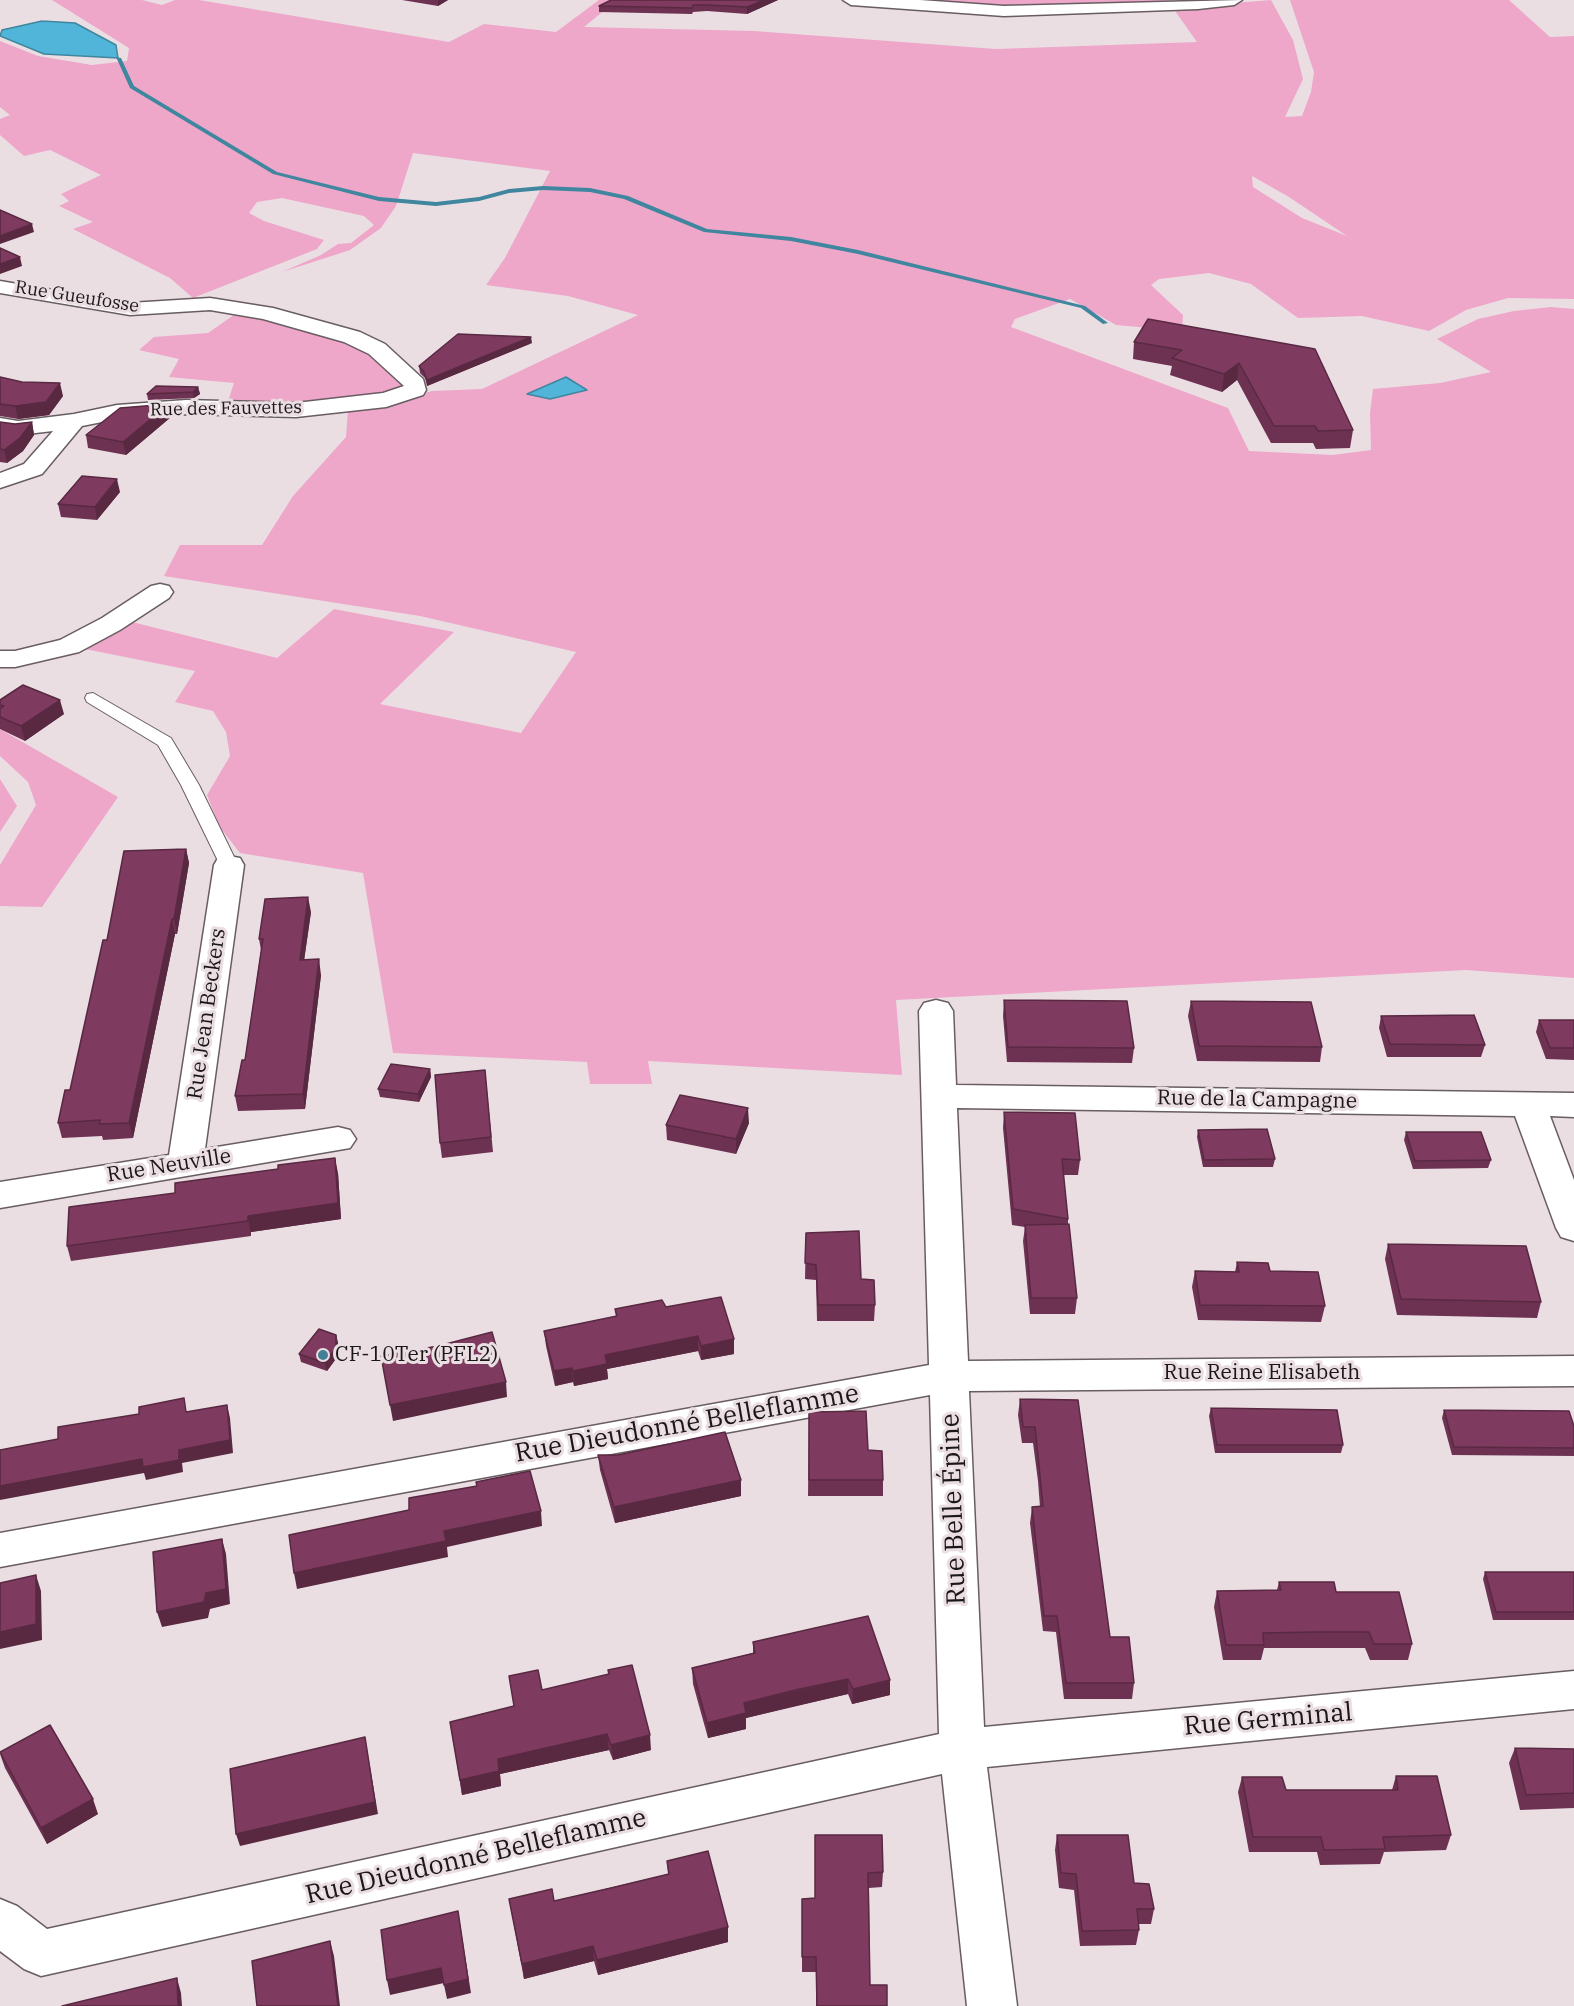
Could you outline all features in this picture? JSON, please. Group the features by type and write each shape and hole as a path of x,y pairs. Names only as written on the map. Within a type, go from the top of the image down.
{"street":[{"path":"851,0 1004,11 1198,4 1234,0"},
{"name":"Rue Gueufosse","path":"0,286 130,309 210,304 265,313 352,337 377,349 415,384 415,390"},
{"name":"Rue des Fauvettes","path":"0,425 18,428 74,421 117,412 186,407 296,410 386,400 415,390"},
{"path":"0,481 33,469 74,421"},
{"path":"0,659 15,659 69,646 111,624 160,592"},
{"name":"Rue Jean Beckers","path":"185,1164 229,865"},
{"name":"Rue Belle Épine","path":"936,1011 962,1749 992,2006"},
{"name":"Rue de la Campagne","path":"940,1096 1574,1105"},
{"path":"1528,1104 1574,1228"},
{"name":"Rue Neuville","path":"0,1195 338,1138"},
{"name":"Rue Reine Elisabeth","path":"950,1376 1574,1371"},
{"name":"Rue Dieudonné Belleflamme","path":"0,1550 950,1376"},
{"name":"Rue Germinal","path":"962,1749 1574,1690"},
{"name":"Rue Dieudonné Belleflamme","path":"0,1922 41,1953 962,1749"}],"lane":[{"path":"93,698 165,742 190,785 229,865"}],"shaded area":[{"path":"52,0 142,0 162,5 175,0 199,0 449,42 484,24 556,32 599,0 617,0 584,27 754,31 996,49 1197,42 1173,8 1271,0 1293,40 1303,79 1285,117 1302,116 1311,92 1314,72 1290,0 1509,0 1550,37 1574,36 1574,299 1508,298 1466,310 1429,331 1362,316 1298,318 1251,284 1209,273 1159,279 1151,285 1183,315 1182,331 1116,325 1070,299 1015,319 1011,327 1228,408 1249,451 1333,455 1371,450 1370,413 1373,389 1440,383 1491,372 1437,339 1478,319 1514,311 1551,307 1574,309 1574,978 1466,970 896,1000 902,1075 648,1061 652,1084 590,1084 587,1062 393,1053 363,873 240,853 219,826 207,795 230,756 226,732 213,711 175,702 195,671 80,648 128,621 277,658 334,609 454,632 380,704 521,733 576,652 420,616 164,576 180,545 262,545 293,496 346,437 348,410 381,405 432,391 482,389 638,315 568,296 486,285 505,258 550,171 413,153 396,206 381,228 350,250 282,272 321,255 338,244 351,243 374,225 364,216 282,198 257,202 249,213 264,221 324,240 317,249 193,298 170,278 73,229 93,222 59,206 69,201 61,194 101,175 50,150 24,156 0,135 0,119 10,115 0,107 0,41 38,56 92,65 127,61 129,48","holes":["1252,176 1289,197 1347,236 1302,218 1253,187"]},
{"path":"875,0 1172,0 1172,3 989,8"},
{"path":"238,312 345,339 380,354 406,389 337,402 228,401 234,383 169,377 179,359 139,350 154,337 208,333"},
{"path":"0,729 118,797 42,907 0,906 0,865 36,805 28,782 0,756"},
{"path":"0,779 17,806 0,832"}],"water":[{"path":"42,21 75,23 116,45 118,58 44,54 0,36 2,30"},
{"path":"566,377 587,390 550,399 527,394"}],"building":[{"path":"611,0 764,0 747,7 599,6"},
{"path":"0,210 32,224 0,236"},
{"path":"0,248 20,257 0,264"},
{"path":"1148,319 1315,349 1353,430 1318,431 1315,426 1274,426 1239,363 1224,374 1172,358 1182,350 1134,342"},
{"path":"458,334 531,337 427,380 419,366"},
{"path":"0,377 22,382 60,383 46,402 15,406 0,404"},
{"path":"156,386 198,387 193,392 147,394"},
{"path":"169,404 123,442 86,435 120,408"},
{"path":"0,422 15,424 32,422 20,438 4,450 0,449"},
{"path":"82,476 117,479 95,507 58,504"},
{"path":"23,685 60,700 21,726 0,717 0,709 4,706 0,705 0,700"},
{"path":"186,849 174,919 172,919 129,1123 99,1124 100,1120 58,1123 65,1090 70,1090 103,940 107,940 124,851"},
{"path":"308,897 300,960 319,959 303,1094 235,1096 242,1060 245,1060 263,939 259,939 265,899"},
{"path":"1004,1000 1127,1001 1134,1048 1008,1047"},
{"path":"1191,1001 1311,1002 1322,1047 1199,1046"},
{"path":"1474,1015 1485,1045 1390,1044 1381,1016"},
{"path":"1539,1020 1574,1020 1574,1048 1550,1048"},
{"path":"391,1064 430,1069 418,1094 378,1089"},
{"path":"485,1070 491,1137 440,1143 435,1075"},
{"path":"680,1095 748,1108 736,1139 666,1125"},
{"path":"1004,1112 1075,1113 1080,1160 1062,1159 1068,1219 1013,1209"},
{"path":"1267,1129 1275,1159 1204,1160 1198,1130"},
{"path":"1406,1132 1481,1132 1491,1160 1415,1161"},
{"path":"335,1158 338,1203 248,1216 248,1221 67,1246 69,1207 175,1193 175,1183 278,1169 278,1165"},
{"path":"1069,1224 1077,1298 1031,1298 1025,1225"},
{"path":"859,1231 861,1279 874,1280 875,1305 818,1305 816,1265 805,1263 806,1233"},
{"path":"1388,1244 1526,1246 1541,1302 1401,1299"},
{"path":"1237,1262 1268,1263 1270,1271 1318,1272 1325,1306 1200,1305 1195,1271 1239,1272"},
{"path":"721,1297 734,1339 701,1346 698,1336 605,1355 607,1364 573,1371 572,1368 554,1371 544,1331 617,1316 615,1309 662,1300 666,1307"},
{"path":"319,1329 336,1335 336,1348 325,1363 299,1354"},
{"path":"492,1332 506,1382 390,1405 381,1356 438,1346"},
{"path":"184,1398 186,1412 227,1405 230,1440 179,1450 179,1460 143,1467 142,1459 0,1486 0,1450 58,1439 58,1427 139,1414 139,1407"},
{"path":"1020,1399 1078,1400 1110,1637 1129,1637 1134,1683 1066,1683 1057,1616 1044,1616 1032,1507 1043,1506 1035,1427 1023,1427"},
{"path":"1211,1408 1337,1410 1343,1445 1217,1445"},
{"path":"1444,1410 1569,1411 1574,1426 1574,1448 1454,1447"},
{"path":"866,1411 868,1450 882,1451 883,1480 809,1480 809,1412"},
{"path":"725,1432 741,1480 614,1507 598,1455 618,1455"},
{"path":"530,1471 541,1511 444,1531 446,1541 294,1573 289,1535 409,1510 409,1498 477,1486 476,1482"},
{"path":"222,1539 226,1589 206,1593 204,1602 157,1612 153,1552"},
{"path":"1485,1572 1574,1572 1574,1612 1496,1612"},
{"path":"36,1575 36,1624 0,1632 0,1583"},
{"path":"1279,1582 1334,1582 1336,1592 1399,1592 1412,1644 1374,1644 1369,1632 1316,1632 1263,1633 1264,1645 1226,1645 1217,1591 1281,1590"},
{"path":"868,1616 890,1680 853,1689 848,1679 795,1690 744,1703 746,1713 707,1723 692,1668 755,1653 753,1642"},
{"path":"632,1665 650,1735 611,1745 607,1734 498,1759 499,1771 460,1780 450,1722 514,1706 509,1676 538,1670 542,1690 609,1674 608,1670"},
{"path":"50,1725 93,1799 41,1828 0,1752"},
{"path":"365,1737 375,1802 236,1834 230,1769"},
{"path":"1515,1748 1574,1749 1574,1793 1526,1795"},
{"path":"1396,1776 1437,1776 1451,1835 1383,1837 1385,1849 1324,1850 1321,1837 1253,1837 1242,1777 1282,1777 1286,1790 1398,1790"},
{"path":"815,1835 882,1835 883,1872 868,1873 870,1985 887,1985 887,2006 817,2006 816,1957 802,1957 802,1899 815,1898"},
{"path":"1057,1835 1128,1835 1134,1883 1149,1884 1154,1909 1137,1909 1139,1930 1082,1931 1076,1874 1061,1873"},
{"path":"708,1851 728,1927 597,1960 593,1946 522,1964 509,1899 552,1889 554,1901 611,1888 669,1874 667,1861"},
{"path":"458,1911 468,1979 444,1985 441,1968 387,1980 381,1930"},
{"path":"330,1941 338,2006 257,2006 252,1961"},
{"path":"177,1978 178,2006 62,2006"}],"waterway":[{"path":"118,58 132,87 275,173 379,199 436,204 479,199 509,191 543,188 590,190 626,197 706,231 791,239 858,252 1083,307 1105,323"}],"place":[{"name":"CF-10Ter (PFL2)","path":"323,1355"}]}
